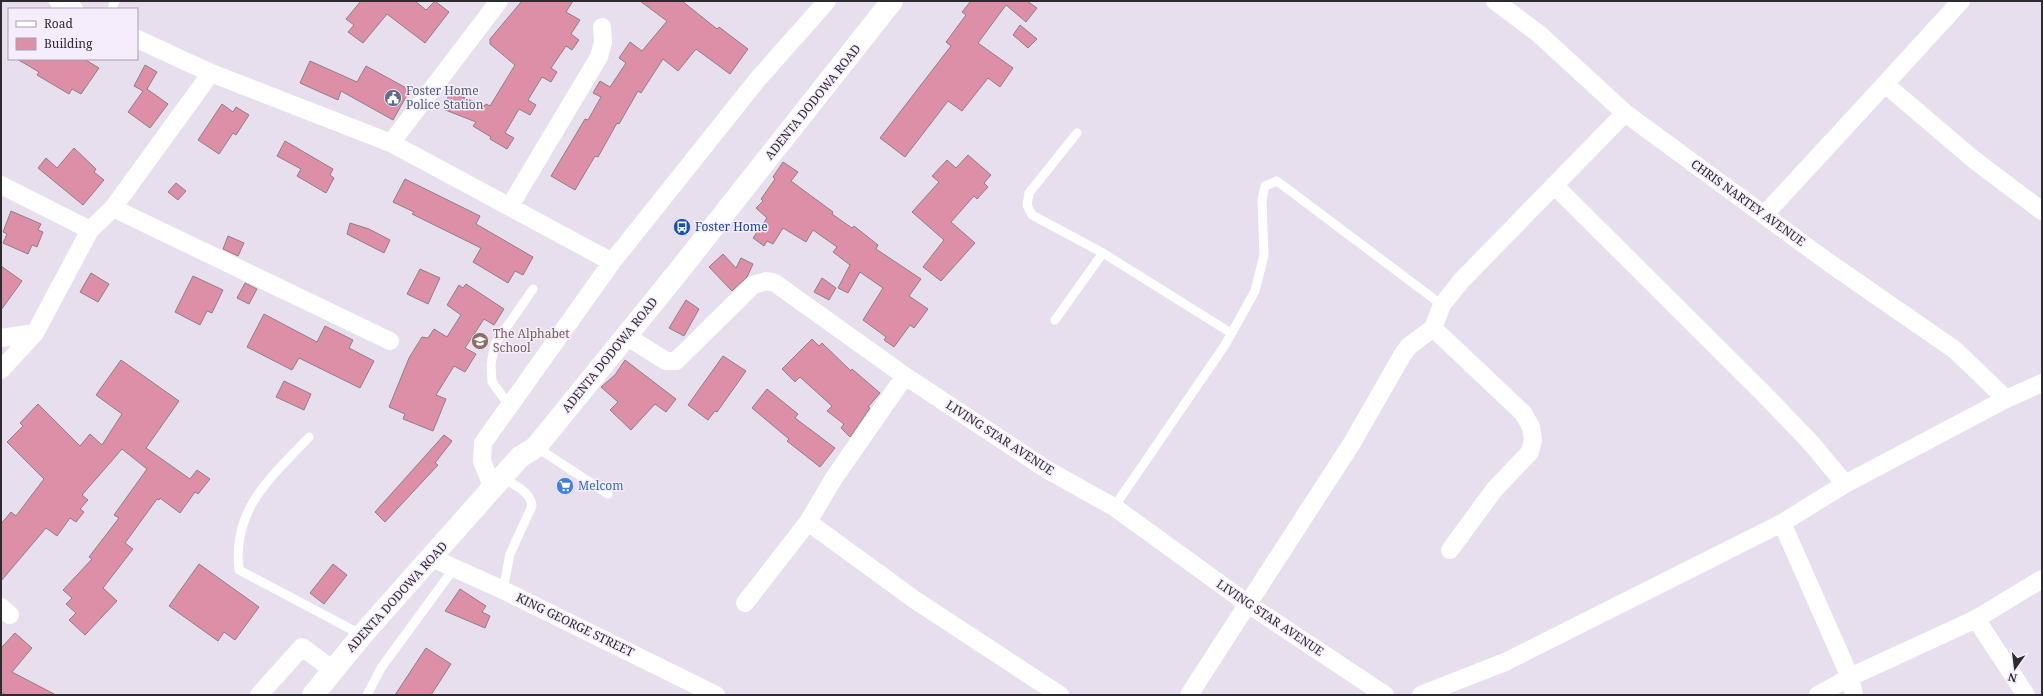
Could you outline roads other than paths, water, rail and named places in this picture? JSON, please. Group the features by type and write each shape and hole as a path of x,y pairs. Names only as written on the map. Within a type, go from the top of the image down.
{"main road":[{"name":"ADENTA DODOWA ROAD","path":"313,695 362,635 432,558 520,457 536,446 626,336 892,1"}],"street":[{"path":"58,1 72,8"},
{"path":"391,143 499,1"},
{"path":"498,483 482,461 483,443 612,262 757,80 827,1"},
{"name":"CHRIS NARTEY AVENUE","path":"1495,1 1539,34 1625,113 1835,266 1955,350 2006,399"},
{"path":"1765,214 1962,1"},
{"path":"510,206 599,57 603,42 602,27"},
{"path":"138,39 211,73 391,143 612,262"},
{"path":"1,370 35,333 90,230 113,208 211,73"},
{"path":"1885,84 1974,159 2042,211"},
{"path":"1188,695 1352,443 1409,346 1433,328 1442,305 1462,281 1625,113"},
{"path":"1,185 90,230"},
{"path":"1554,185 1764,394 1812,444 1845,484"},
{"path":"113,208 390,341"},
{"name":"LIVING STAR AVENUE","path":"626,336 666,361 676,361 753,285 767,281 775,283 905,376 1046,468 1114,507 1248,604 1384,695"},
{"path":"1433,328 1522,413 1531,428 1533,440 1530,452 1494,490 1450,550"},
{"path":"1,338 6,339 35,333"},
{"path":"745,603 808,522 834,478 905,376"},
{"path":"1421,695 1505,662 1782,523 1845,484 2006,399 2042,383"},
{"path":"808,522 915,600 1060,695"},
{"path":"1782,523 1850,678 1854,695"},
{"name":"KING GEORGE STREET","path":"432,558 455,567 503,590 716,695"},
{"path":"1818,695 1850,678 1976,619 2042,579"},
{"path":"1976,619 2026,695"},
{"path":"259,695 302,647 333,670"}],"lane":[{"path":"1077,133 1029,193 1027,205 1032,215 1103,253 1231,332"},
{"path":"1114,507 1225,345 1255,291 1264,255 1262,200 1265,186 1276,181 1442,305"},
{"path":"1055,320 1103,253"},
{"path":"509,405 492,382 491,364 495,344 533,289"},
{"path":"309,437 255,496 248,508 237,554 239,570 362,635"},
{"path":"536,446 608,494"},
{"path":"498,483 521,489 531,500 532,506 510,554 503,590"},
{"path":"367,695 381,668 455,567"}],"place":[{"name":"Foster Home Police Station","path":"393,98"},
{"name":"Foster Home","path":"682,227"},
{"name":"The Alphabet School","path":"480,341"},
{"name":"Melcom","path":"565,486"}]}
